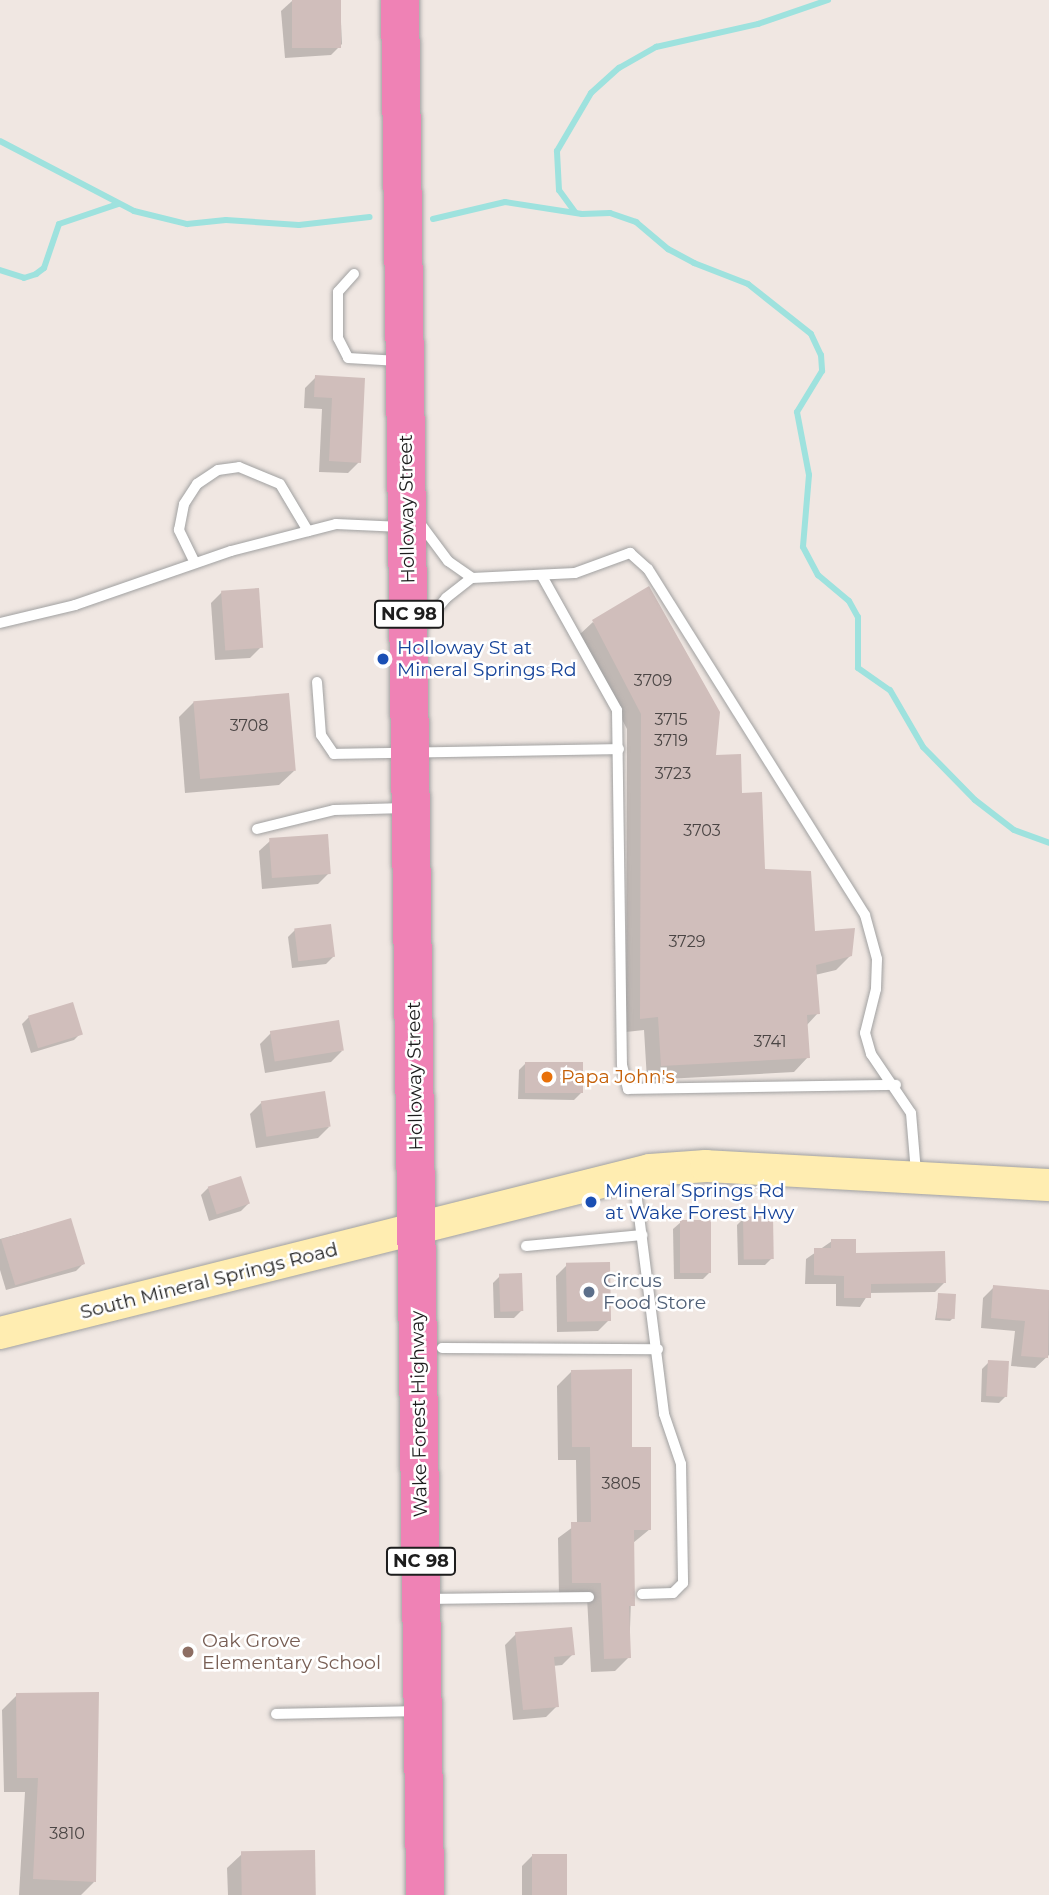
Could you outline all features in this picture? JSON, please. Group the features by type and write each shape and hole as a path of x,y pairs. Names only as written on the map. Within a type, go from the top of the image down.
{"highway":[{"name":"Holloway Street","path":"400,0 417,1228"},
{"name":"Wake Forest Highway","path":"417,1228 425,1895"}],"street":[{"name":"South Mineral Springs Road","path":"0,1333 634,1173 706,1166 1049,1185"}],"lane":[{"path":"354,274 338,292 338,338 348,358 405,362"},
{"path":"195,563 179,530 184,504 197,484 218,470 239,467 280,484 308,531"},
{"path":"0,623 75,605 195,563 308,531 336,524 407,514 440,552 472,578"},
{"path":"409,653 426,619 472,578 575,573 630,553 649,569 856,896 877,959 876,989 865,1033 871,1054 896,1085 911,1114 917,1142 916,1176"},
{"path":"542,576 614,701 619,748 622,1065 628,1089 896,1085"},
{"path":"317,682 321,735 327,749 334,754 410,749 619,748"},
{"path":"257,829 334,810 411,808"},
{"path":"634,1173 664,1414 681,1464 683,1583 673,1593 642,1594"},
{"path":"526,1246 642,1235"},
{"path":"442,1348 658,1349"},
{"path":"422,1599 589,1597"},
{"path":"276,1714 423,1711"}],"building":[{"path":"292,0 341,0 341,48 292,48"},
{"path":"315,375 365,378 361,463 329,461 332,398 314,397"},
{"path":"649,586 720,712 716,755 741,754 742,793 762,792 765,869 811,871 815,931 855,928 852,956 816,965 820,1014 807,1015 810,1058 661,1066 658,1017 640,1019 641,714 592,620"},
{"path":"259,588 263,648 225,651 221,591"},
{"path":"289,693 296,771 200,779 193,701"},
{"path":"328,834 331,874 272,878 269,838"},
{"path":"331,924 335,957 298,961 294,929"},
{"path":"73,1002 83,1035 38,1048 28,1016"},
{"path":"339,1020 344,1051 275,1062 270,1031"},
{"path":"525,1062 583,1062 583,1093 525,1093"},
{"path":"325,1091 331,1127 266,1137 261,1101"},
{"path":"241,1176 250,1204 217,1214 208,1187"},
{"path":"773,1216 774,1259 744,1260 743,1217"},
{"path":"71,1218 85,1264 15,1285 1,1239"},
{"path":"680,1220 711,1220 711,1273 680,1273"},
{"path":"831,1239 856,1239 856,1253 945,1251 946,1283 871,1284 871,1298 844,1298 844,1276 814,1275 814,1248 831,1248"},
{"name":"Circus Food Store","path":"610,1262 611,1321 567,1322 566,1263"},
{"path":"522,1273 523,1311 500,1312 499,1274"},
{"path":"993,1285 1049,1290 1048,1358 1021,1356 1025,1321 991,1318"},
{"path":"938,1293 956,1294 955,1319 937,1318"},
{"path":"988,1360 1009,1361 1007,1397 986,1396"},
{"path":"632,1369 632,1447 651,1447 651,1530 634,1530 635,1606 629,1606 631,1658 604,1659 601,1583 572,1583 571,1522 591,1522 590,1447 572,1447 571,1370"},
{"path":"572,1627 575,1655 554,1657 559,1707 523,1710 515,1632"},
{"path":"99,1692 96,1882 33,1879 38,1778 17,1778 16,1693"},
{"path":"315,1850 316,1895 242,1895 241,1851"},
{"path":"532,1854 567,1854 567,1895 532,1895"}],"waterway":[{"path":"575,212 559,190 557,151 591,93 619,68 656,47 758,24 828,0"},
{"path":"0,141 134,211 187,224 226,220 299,225 370,217"},
{"path":"433,219 505,202 582,214 610,213 636,222 668,249 694,263 748,284 811,334 821,355 822,371 797,412 809,475 803,547 818,575 849,601 858,617 858,668 890,690 923,747 975,800 1014,830 1049,843"},
{"path":"0,270 24,278 36,274 44,268 59,224 118,204"}],"place":[{"name":"Holloway St at Mineral Springs Rd","path":"383,659"},
{"name":"Papa John's","path":"547,1077"},
{"name":"Mineral Springs Rd at Wake Forest Hwy","path":"591,1202"},
{"name":"Circus Food Store","path":"589,1292"},
{"name":"Oak Grove Elementary School","path":"188,1652"}]}
